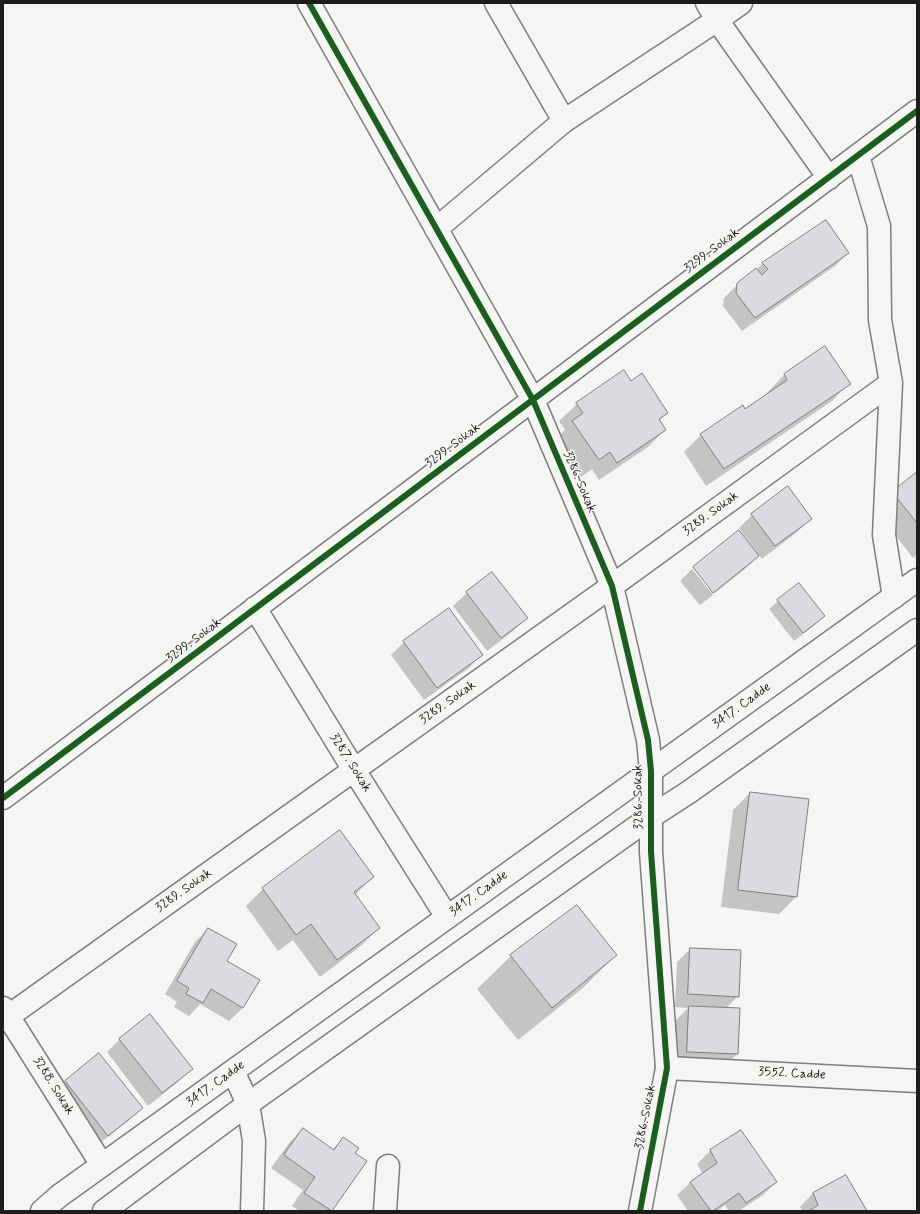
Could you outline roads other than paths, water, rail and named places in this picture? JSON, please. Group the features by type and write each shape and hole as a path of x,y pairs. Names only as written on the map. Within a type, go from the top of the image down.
{"street":[{"name":"3286. Sokak","path":"309,3 533,400 612,586 648,740 651,771 651,852 667,1068 640,1211"},
{"path":"496,3 564,121"},
{"path":"436,229 564,121 712,12 741,3"},
{"path":"712,12 829,178"},
{"name":"3299. Sokak","path":"3,798 917,112"},
{"path":"858,156 879,226 880,320 891,383 884,535 894,596"},
{"name":"3289. Sokak","path":"5,1015 354,770 612,586 891,383"},
{"name":"3417. Cadde","path":"42,1211 59,1196 917,580"},
{"name":"3287. Sokak","path":"255,608 354,770 447,917"},
{"path":"104,1211 248,1104 652,816 690,792 917,630"},
{"name":"3288. Sokak","path":"5,1015 102,1165"},
{"name":"3552. Cadde","path":"667,1068 917,1081"},
{"path":"233,1071 248,1104 254,1141 252,1211"},
{"path":"384,1211 388,1166"}]}
